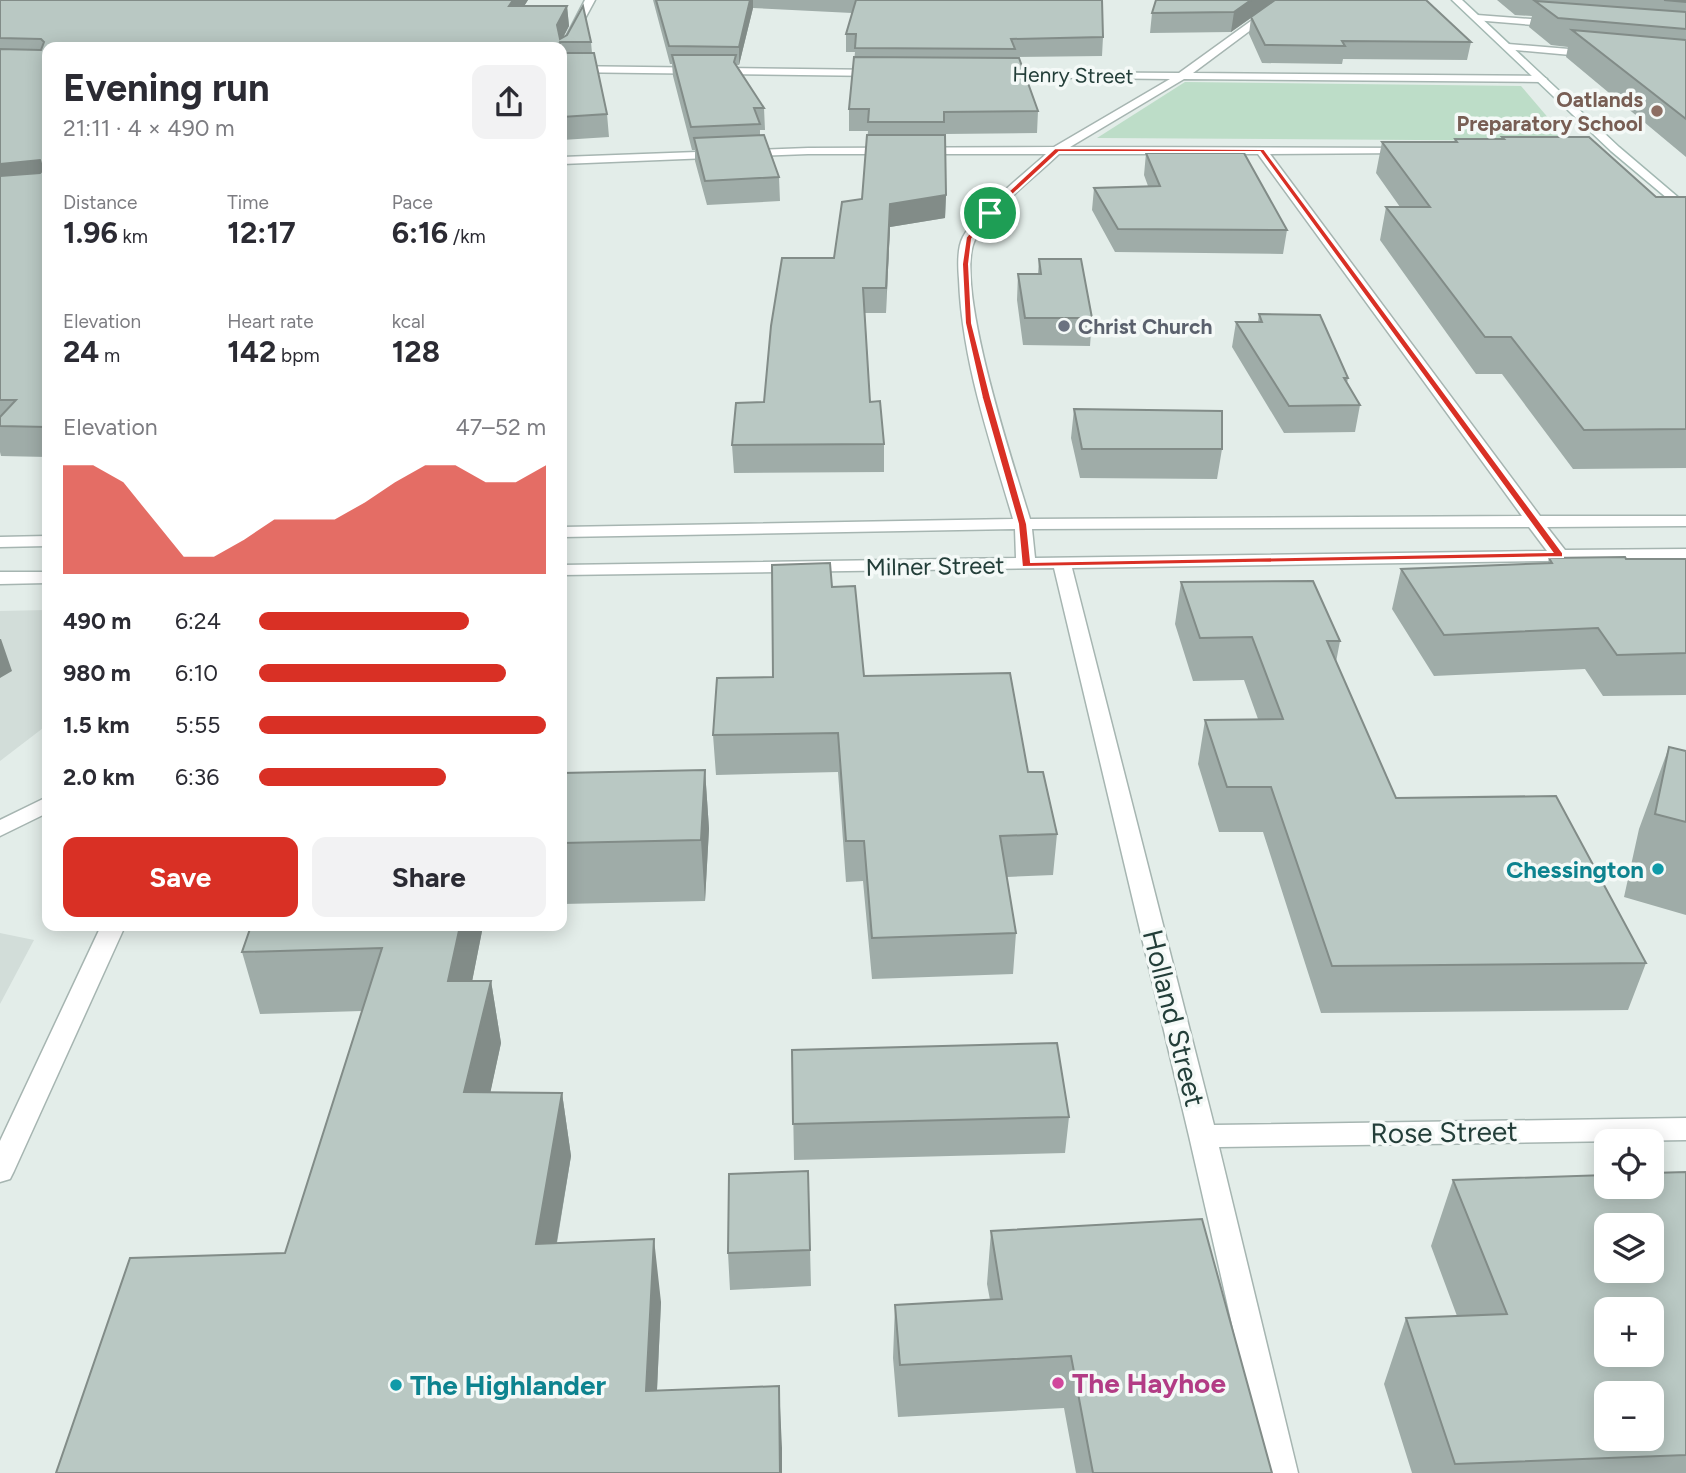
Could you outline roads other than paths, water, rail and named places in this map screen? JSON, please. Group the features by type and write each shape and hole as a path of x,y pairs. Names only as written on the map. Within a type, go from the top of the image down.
{"street":[{"path":"567,44 590,0"},
{"path":"1026,565 1023,524 986,398 968,323 965,264 968,239 990,213 1057,150 1180,76 1286,0"},
{"path":"1457,0 1615,149 1686,210"},
{"path":"1476,18 1571,25"},
{"path":"1508,47 1599,54"},
{"path":"567,69 892,73"},
{"name":"Henry Street","path":"988,74 1542,79"},
{"path":"1602,149 1615,149"},
{"path":"1262,150 1559,555"},
{"path":"567,160 808,151 1425,150"},
{"name":"Milner Street","path":"567,532 1023,524 1686,521"},
{"path":"0,542 42,541"},
{"name":"Milner Street","path":"567,570 1686,554"},
{"name":"Holland Street","path":"1062,564 1203,1136 1282,1473"},
{"path":"0,578 42,578"},
{"path":"0,829 42,807"},
{"path":"0,1171 111,931"},
{"name":"Rose Street","path":"1203,1136 1686,1129"}],"place":[{"name":"Oatlands Preparatory School","path":"1657,111"},
{"name":"Christ Church","path":"1064,326"},
{"name":"Chessington","path":"1658,869"},
{"name":"The Hayhoe","path":"1058,1383"},
{"name":"The Highlander","path":"396,1385"}]}
